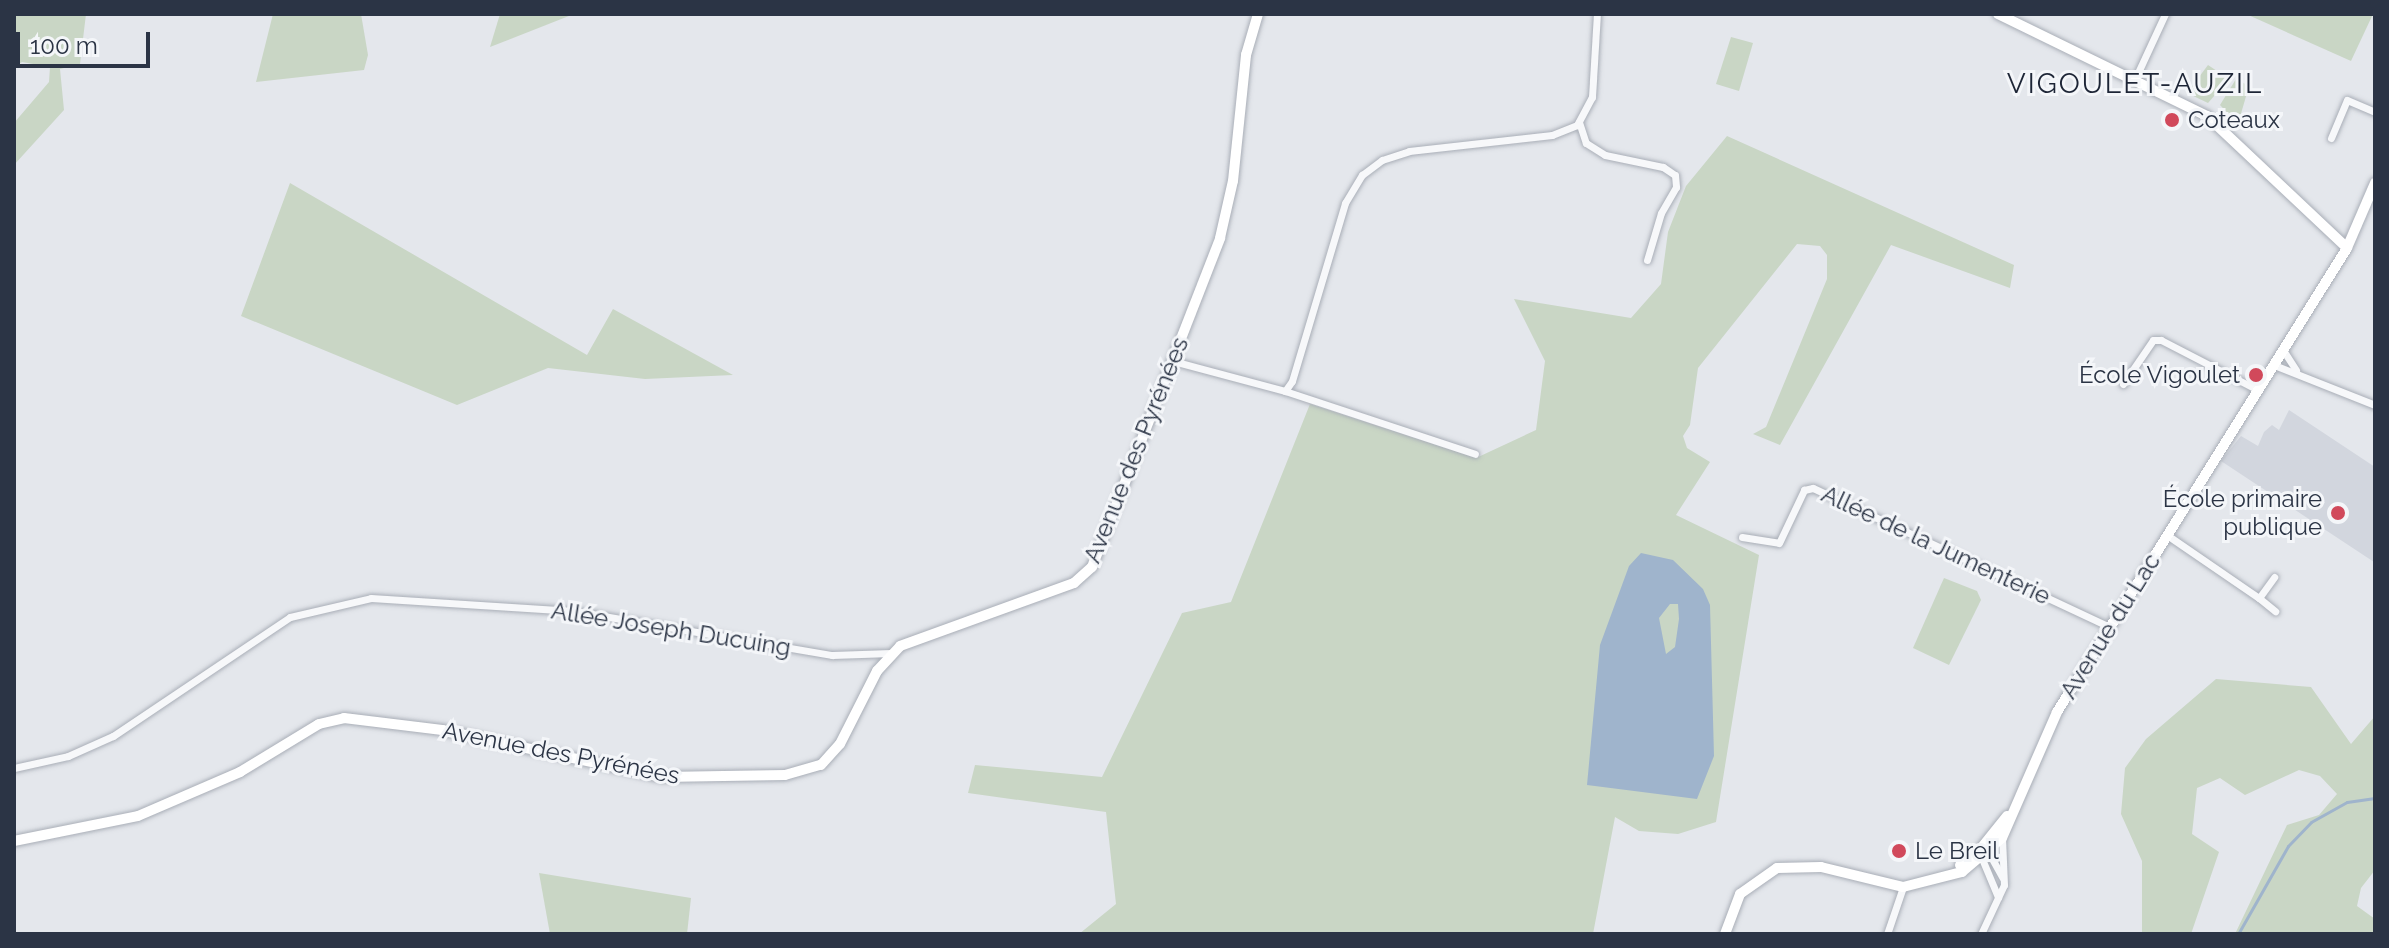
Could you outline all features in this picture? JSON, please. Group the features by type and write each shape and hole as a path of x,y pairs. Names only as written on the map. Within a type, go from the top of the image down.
{"street":[{"name":"Avenue des Pyrénées","path":"14,841 138,816 240,772 319,724 344,718 442,730 662,777 802,773 835,753 868,686 891,653 920,636 1074,583 1086,574 1106,537 1226,214 1246,55 1258,14"},
{"path":"1285,391 1345,203 1371,167 1409,151 1552,135 1579,122 1592,97 1597,14"},
{"path":"1998,14 2135,79 2224,128 2347,248"},
{"path":"2135,79 2165,14"},
{"path":"2331,138 2347,100 2375,112"},
{"path":"1579,122 1586,143 1605,155 1663,167 1675,175 1676,187 1661,213 1647,260"},
{"name":"Avenue du Lac","path":"1725,934 1740,894 1777,868 1821,867 1903,887 1927,883 1982,855 2002,838 2042,739 2347,248 2375,183"},
{"path":"2123,384 2153,340 2161,340 2258,390"},
{"path":"2283,350 2296,370"},
{"path":"1173,361 1285,391 1475,454"},
{"path":"2274,365 2296,370 2375,405"},
{"name":"Allée de la Jumenterie","path":"1742,537 1779,543 1804,490 1813,488 2110,627"},
{"path":"2167,535 2275,611"},
{"path":"2259,598 2274,577"},
{"name":"Allée Joseph Ducuing","path":"14,768 68,756 113,736 171,702 278,623 355,601 401,599 574,611 832,655 891,653"},
{"name":"Avenue du Lac","path":"1982,855 2012,807"},
{"path":"1981,934 1998,899 2003,878 2002,838"},
{"path":"1982,855 2003,878"},
{"path":"1982,855 1995,880 1998,899"},
{"path":"1887,934 1903,887"}],"shaded area":[{"name":"École primaire publique","path":"2289,410 2375,467 2374,562 2221,461 2241,436 2258,446 2264,432 2272,425 2279,430"}],"green space":[{"path":"14,14 86,14 80,64 60,69 64,110 14,165 14,123 49,82 50,67 22,62 14,67"},
{"path":"273,14 361,14 368,55 364,70 256,82"},
{"path":"500,14 574,14 490,47"},
{"path":"2246,14 2373,14 2351,61"},
{"path":"1731,37 1753,43 1739,91 1716,84"},
{"path":"2208,65 2229,79 2208,103 2187,93"},
{"path":"2236,79 2249,86 2238,124 2220,105"},
{"path":"1727,136 2014,265 2010,288 1891,245 1780,445 1753,434 1766,427 1827,279 1827,255 1820,246 1797,244 1698,368 1690,425 1683,436 1687,448 1710,462 1676,515 1759,555 1716,822 1678,834 1639,831 1615,817 1593,934 1079,934 1116,904 1106,812 968,793 975,765 1102,777 1182,613 1231,602 1310,404 1476,458 1536,430 1545,361 1514,299 1631,318 1661,284 1668,232 1686,186"},
{"path":"290,183 587,355 613,309 733,375 645,379 548,368 457,405 241,316"},
{"path":"1944,578 1977,591 1981,600 1949,665 1913,648"},
{"path":"2216,679 2311,687 2351,744 2375,716 2375,870 2361,888 2357,906 2375,919 2375,934 2235,934 2287,825 2319,815 2337,794 2320,776 2299,770 2245,795 2220,778 2197,788 2192,834 2219,852 2191,934 2142,934 2142,861 2121,814 2125,768 2146,739"},
{"path":"539,873 691,898 687,934 550,934"}],"water":[{"path":"1641,553 1673,560 1703,589 1710,605 1714,756 1697,799 1587,785 1600,645 1629,566","holes":["1670,604 1678,604 1675,647 1666,654 1659,618"]}],"waterway":[{"path":"2238,934 2288,846 2311,822 2347,802 2375,798"}],"place":[{"name":"Coteaux","path":"2172,120"},
{"name":"École Vigoulet","path":"2256,375"},
{"name":"École primaire publique","path":"2338,513"},
{"name":"Le Breil","path":"1899,851"}],"district":[{"name":"VIGOULET-AUZIL","path":"2135,84"}]}
